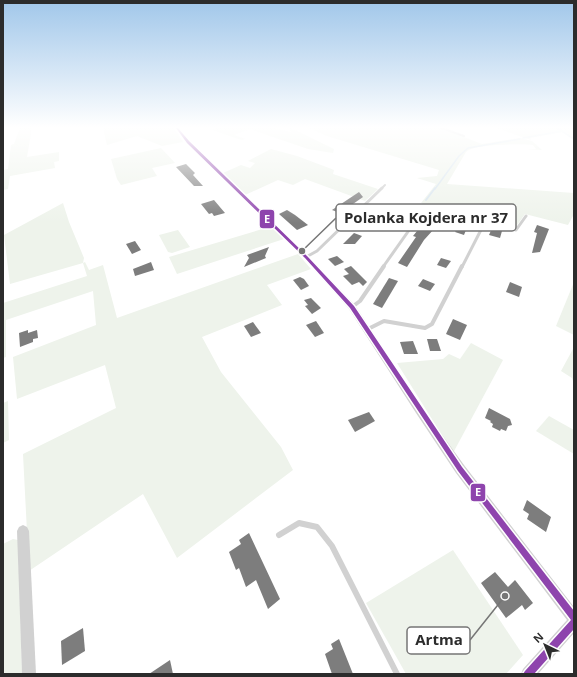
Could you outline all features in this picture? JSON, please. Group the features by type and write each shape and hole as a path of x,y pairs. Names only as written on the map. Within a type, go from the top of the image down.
{"street":[{"path":"206,160 306,257 352,307 368,329 419,410 460,469 574,618"},
{"path":"23,531 29,674"},
{"path":"528,674 574,623"}],"lane":[{"path":"306,257 317,251 385,186"},
{"path":"436,207 516,230 526,216"},
{"path":"368,329 384,321 425,328 432,324 485,222"},
{"path":"352,307 360,301 412,226"},
{"path":"279,535 299,523 317,527 332,546 397,674"}],"shaded area":[{"path":"9,160 59,160 59,161 54,162 55,168 10,176 8,189 3,190 3,170 8,169"},
{"path":"111,160 172,160 175,163 152,168 157,176 121,185 117,179"},
{"path":"251,160 306,160 334,170 333,174 378,189 365,201 305,179 293,185 278,180 245,195 223,173 241,165 250,168 255,163 248,161"},
{"path":"405,160 461,160 447,184 574,193 574,214 568,225 525,214 515,228 511,228 433,205 431,207 421,203 436,184 417,178 437,176 439,170"},
{"path":"63,203 84,258 83,263 10,284 4,235"},
{"path":"272,227 284,239 177,274 169,257"},
{"path":"178,230 190,247 172,253 168,252 159,235"},
{"path":"298,254 311,269 267,285 282,305 202,337 221,372 281,447 293,470 177,558 143,494 29,571 23,454 116,408 105,365 17,399 13,357 96,325 93,291 6,320 6,357 3,358 3,303 87,276 83,263 85,262 89,270 103,265 117,318"},
{"path":"574,282 574,335 556,326"},
{"path":"471,343 503,360 453,453 397,363 443,359 449,354 460,359"},
{"path":"574,347 574,384 572,378 561,371"},
{"path":"8,401 9,440 3,443 3,403"},
{"path":"549,416 574,430 574,454 536,431"},
{"path":"13,539 18,540 22,674 3,674 3,544"},
{"path":"453,550 523,655 506,674 406,674 366,603"}],"building":[{"path":"186,164 195,173 193,175 203,186 194,186 176,167"},
{"path":"359,192 363,197 340,213 332,210"},
{"path":"214,200 225,213 214,216 212,213 209,214 201,204"},
{"path":"287,210 308,225 297,230 279,214"},
{"path":"464,218 470,220 464,235 455,232"},
{"path":"422,225 434,229 424,240 407,267 398,263 416,237 413,236"},
{"path":"537,225 549,229 540,252 532,253 537,233 534,232"},
{"path":"492,228 502,231 500,238 489,235"},
{"path":"354,233 362,236 355,244 343,244"},
{"path":"135,241 141,250 132,254 126,244"},
{"path":"269,247 265,256 266,258 244,267 249,258 247,255"},
{"path":"337,256 344,262 335,266 328,259"},
{"path":"441,258 451,261 446,268 437,265"},
{"path":"151,262 154,270 135,276 133,269"},
{"path":"351,266 367,282 363,286 359,282 352,285 343,276 349,274 344,269"},
{"path":"300,277 304,279 309,286 301,290 293,280"},
{"path":"389,278 398,281 382,308 373,304"},
{"path":"423,279 435,284 430,291 418,286"},
{"path":"510,282 522,287 519,297 506,292"},
{"path":"311,298 321,308 312,314 305,306 308,305 304,300"},
{"path":"453,319 467,325 460,340 446,334"},
{"path":"316,321 324,333 315,337 306,325"},
{"path":"253,322 261,333 251,337 244,326"},
{"path":"28,330 28,333 37,330 38,338 33,339 33,342 20,347 19,333"},
{"path":"427,339 437,339 441,351 430,351"},
{"path":"413,341 418,354 404,354 400,342"},
{"path":"489,408 510,419 512,425 508,426 506,431 501,429 500,431 492,427 493,424 490,422 491,421 485,418"},
{"path":"369,412 375,421 355,432 348,420"},
{"path":"527,500 551,517 546,532 527,519 529,514 523,510"},
{"path":"249,533 280,599 268,609 256,580 246,587 239,568 236,570 229,552 241,544 239,540"},
{"path":"495,572 508,587 515,580 533,603 525,610 522,605 506,618 481,583"},
{"path":"83,628 85,651 62,665 61,641"},
{"path":"339,639 353,674 332,674 325,654 333,649 331,644"},
{"path":"170,660 173,674 149,674"}],"waterway":[{"path":"435,189 456,160"},
{"path":"426,200 435,188"}],"transit line":[{"name":"E","path":"206,160 306,257 352,307 460,469 574,618"},
{"name":"E","path":"528,674 574,623"}],"place":[{"name":"Polanka Kojdera nr 37","path":"302,251"},
{"name":"Artma","path":"505,596"}]}
